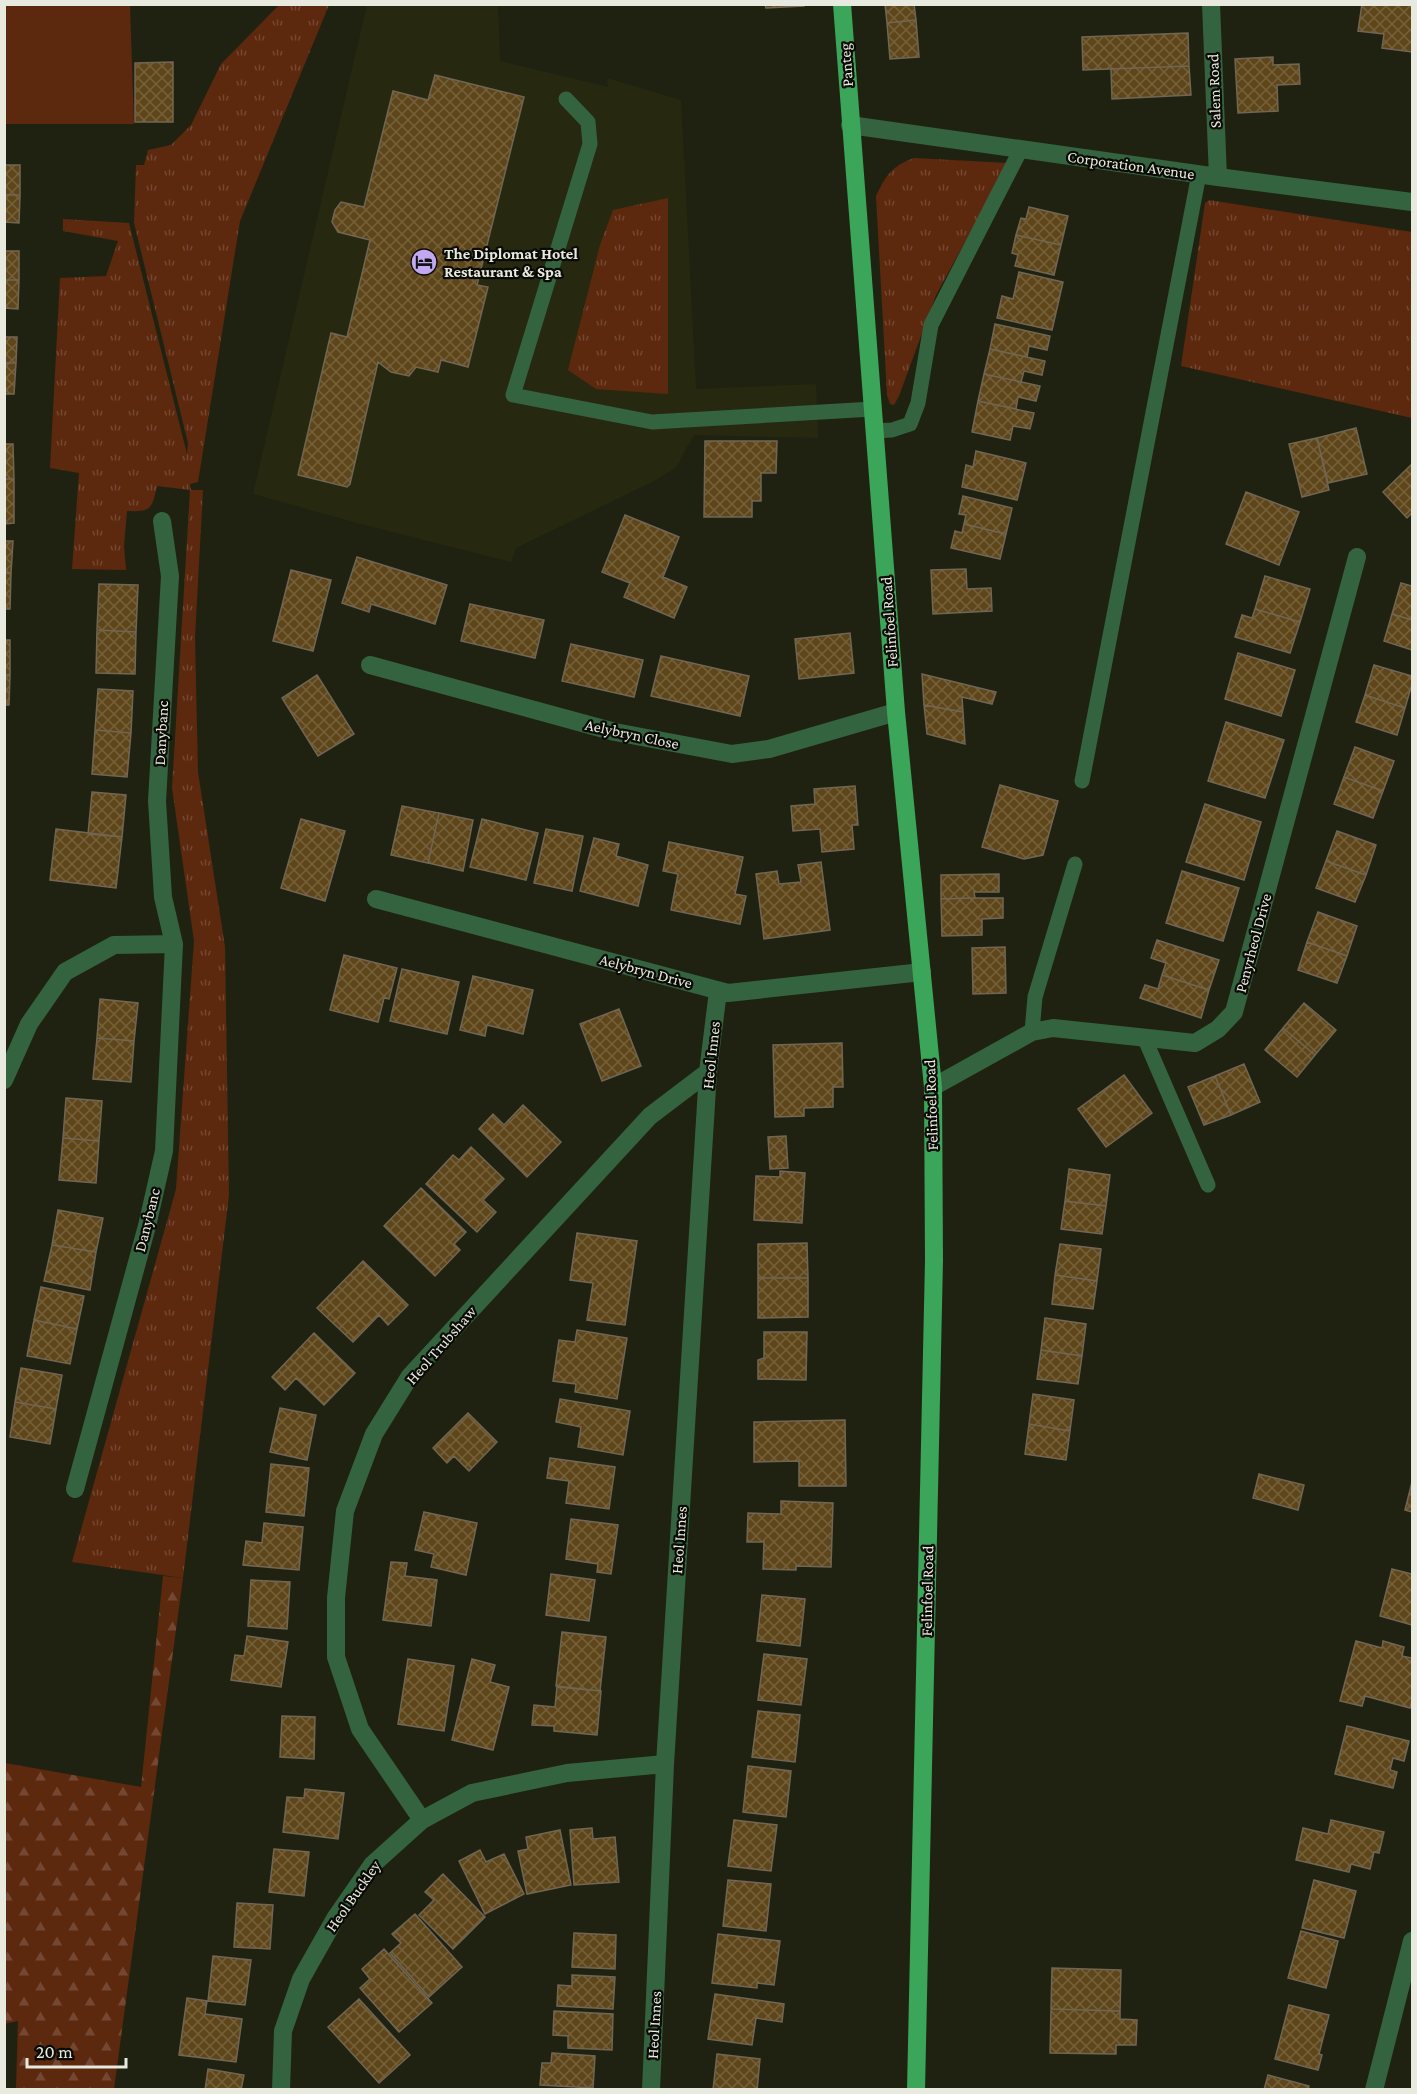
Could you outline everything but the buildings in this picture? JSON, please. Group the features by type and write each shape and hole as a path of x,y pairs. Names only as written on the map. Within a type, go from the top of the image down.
{"main road":[{"name":"Panteg","path":"842,4 850,125"},
{"name":"Felinfoel Road","path":"850,125 896,712 933,1088 934,1260 916,2090"}],"street":[{"name":"Salem Road","path":"1210,4 1218,177"},
{"name":"Corporation Avenue","path":"850,125 1413,202"},
{"name":"Danybanc","path":"75,1490 147,1226 164,1150 174,944 163,897 158,801 170,576 162,521"},
{"name":"Penyrheol Drive","path":"933,1088 1032,1032 1053,1028 1195,1043 1218,1029 1234,1012 1357,557"},
{"name":"Aelybryn Close","path":"370,665 615,732 732,754 769,749 896,712"},
{"name":"Aelybryn Drive","path":"376,899 728,993 922,972"},
{"path":"4,1080 29,1024 65,972 114,945 174,944"},
{"name":"Heol Innes","path":"651,2090 665,1764 708,1072 718,991"},
{"name":"Heol Trubshaw","path":"422,1820 360,1730 336,1657 336,1598 345,1511 374,1434 410,1376 650,1116 708,1072"},
{"name":"Heol Buckley","path":"281,2090 283,2031 300,1979 336,1917 372,1865 422,1820 472,1792 567,1773 665,1764"},
{"path":"1374,2090 1413,1941"}],"lane":[{"path":"566,99 588,122 590,144 513,394 652,422 873,409"},
{"path":"874,430 892,430 910,424 918,403 931,325 1021,149"},
{"path":"1082,780 1199,174"},
{"path":"1032,1032 1035,997 1075,864"},
{"path":"1144,1037 1208,1185"}],"shaded area":[{"path":"367,5 498,5 500,61 608,87 607,78 681,100 696,389 816,384 818,438 694,435 676,467 656,480 516,548 511,562 253,494"}],"green space":[{"path":"4,5 130,5 134,124 5,124"},
{"path":"279,5 329,5 240,221 198,482 190,484 191,490 203,490 195,637 198,772 225,947 229,1195 183,1578 72,1562 176,1189 194,941 172,788 190,490 157,486 154,500 149,508 141,511 127,511 124,546 126,570 72,569 79,473 50,468 60,278 106,276 118,241 63,231 63,219 129,223 187,454 188,443 134,223 136,165 144,165 148,150 171,145 191,125 221,64"},
{"path":"914,158 1008,163 936,295 894,405 890,404 887,395 876,196 890,172 900,164"},
{"path":"668,198 668,394 596,389 568,370 600,245 613,210"},
{"path":"1209,200 1412,232 1412,418 1181,366 1205,203"},
{"path":"163,1576 183,1578 114,2089 16,2089 18,2021 4,2024 5,1763 141,1787"}],"place":[{"name":"The Diplomat Hotel Restaurant & Spa","path":"424,262"}]}
